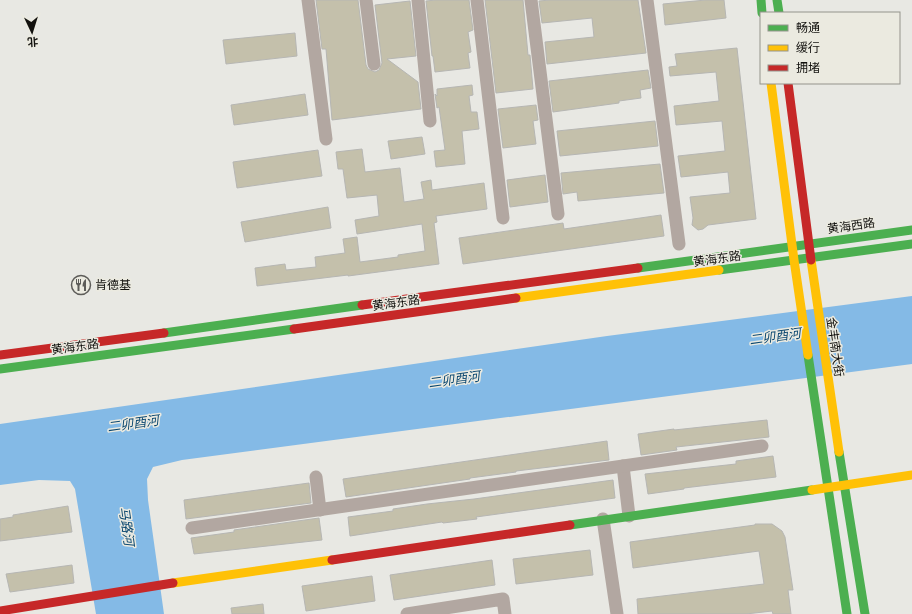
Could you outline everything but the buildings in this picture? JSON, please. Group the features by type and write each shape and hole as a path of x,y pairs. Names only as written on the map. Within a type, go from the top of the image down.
{"main road":[{"path":"761,0 762,12"},
{"path":"777,0 779,12"},
{"path":"771,84 794,260 847,614"},
{"name":"金丰南大街","path":"788,84 810,258 843,484 865,614"},
{"name":"黄海西路","path":"793,246 912,230"},
{"path":"794,260 912,244"},
{"name":"黄海东路","path":"0,355 793,246"},
{"name":"黄海东路","path":"0,369 794,260"},
{"path":"0,611 168,584 912,475"}],"street":[{"path":"308,0 326,139"},
{"path":"366,0 374,64"},
{"path":"418,0 430,120"},
{"path":"476,0 503,218"},
{"path":"530,0 558,214"},
{"path":"647,0 679,244"},
{"path":"192,528 762,446"},
{"path":"623,466 629,516"},
{"path":"316,477 320,510"},
{"path":"603,520 617,614"},
{"path":"407,614 503,599 505,614"}],"water":[{"path":"912,296 912,364 182,460 153,467 147,479 148,500 164,614 96,614 75,489 70,481 39,480 0,485 0,424 607,336"}],"traffic: fast":[{"path":"761,0 762,12"},
{"path":"777,0 779,12"},
{"path":"638,268 912,230"},
{"path":"719,270 912,244"},
{"path":"164,333 362,305"},
{"path":"0,369 294,329"},
{"path":"808,355 847,614"},
{"path":"839,452 865,614"},
{"path":"570,525 812,490"}],"traffic: slow":[{"path":"771,84 808,355"},
{"path":"811,260 839,452"},
{"path":"516,298 719,270"},
{"path":"812,490 912,475"},
{"path":"173,583 332,560"}],"traffic: jam":[{"path":"788,84 811,260"},
{"path":"362,305 638,268"},
{"path":"294,329 516,298"},
{"path":"0,355 164,333"},
{"path":"332,560 570,525"},
{"path":"0,611 173,583"}],"place":[{"name":"肯德基","path":"81,285"}],"water label":[{"name":"二卯酉河","path":"775,336"},
{"name":"二卯酉河","path":"454,379"},
{"name":"二卯酉河","path":"133,423"},
{"name":"马路河","path":"127,526"}]}
